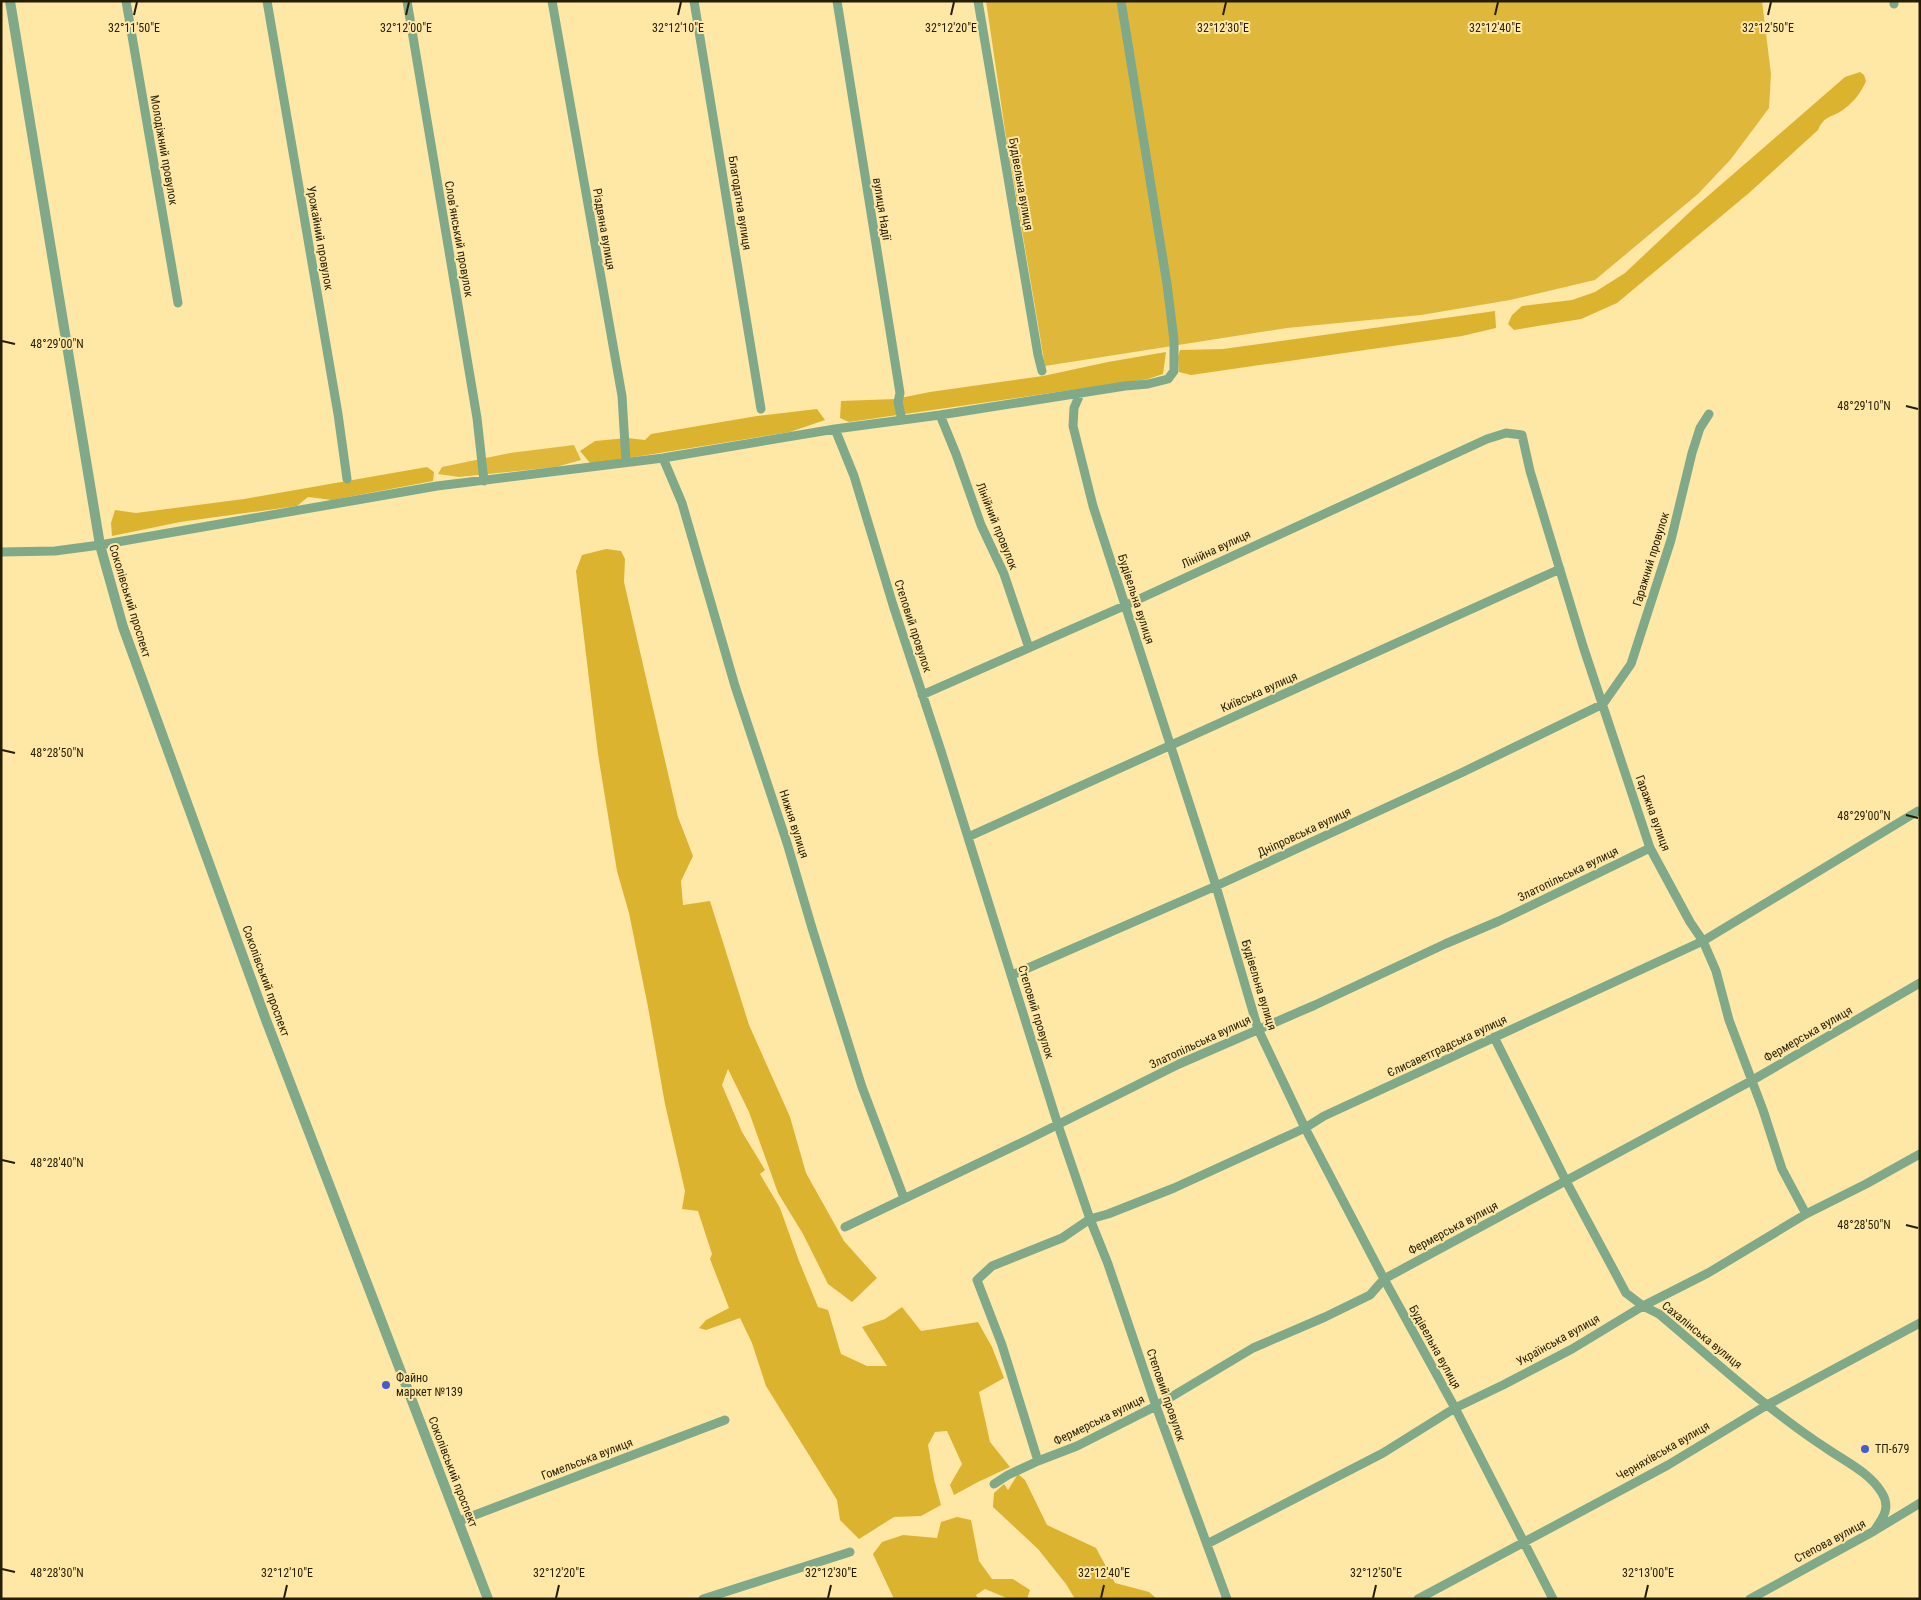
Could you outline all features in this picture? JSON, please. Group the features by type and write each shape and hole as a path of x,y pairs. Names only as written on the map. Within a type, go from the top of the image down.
{"street":[{"name":"Соколівський проспект","path":"10,1 100,545 123,627 266,1020 488,1599"},
{"name":"Молодіжний провулок","path":"126,1 178,303"},
{"name":"Урожайний провулок","path":"267,1 338,414 347,479"},
{"name":"Словʼянський провулок","path":"407,1 477,418 484,481"},
{"name":"Різдвяна вулиця","path":"552,1 622,396 626,462"},
{"name":"Благодатна вулиця","path":"694,1 761,409"},
{"name":"вулиця Надії","path":"837,1 900,393 898,402 902,420"},
{"name":"Будівельна вулиця","path":"978,1 1042,371"},
{"path":"1,552 55,551 100,545 428,488 663,458 835,429 1148,384 1168,379 1174,371 1174,340 1167,284 1121,1"},
{"name":"Будівельна вулиця","path":"1080,394 1074,408 1073,426 1093,506 1216,886 1258,1029 1305,1128 1384,1280 1455,1408 1552,1599"},
{"name":"Гаражний провулок","path":"1602,704 1631,664 1671,540 1692,453 1700,428 1709,414"},
{"name":"Лінійний провулок","path":"940,415 981,524 1004,574 1029,648"},
{"name":"Степовий провулок","path":"835,429 854,476 893,606 1012,974 1058,1125 1156,1406 1227,1599"},
{"name":"Лінійна вулиця","path":"922,695 1124,606 1480,442 1506,433 1522,435"},
{"name":"Гаражна вулиця","path":"1522,435 1530,470 1583,646 1650,848 1690,922 1703,941 1716,971 1729,1020 1763,1110 1782,1169 1806,1214"},
{"name":"Нижня вулиця","path":"663,458 682,503 734,686 787,843 862,1087 904,1198"},
{"name":"Київська вулиця","path":"968,837 1560,569"},
{"name":"Дніпровська вулиця","path":"1012,974 1216,886 1470,768 1602,704"},
{"name":"Єлисаветградська вулиця","path":"1038,1461 1002,1346 978,1280 992,1266 1062,1238 1090,1218 1108,1214 1174,1188 1305,1128 1324,1116 1703,941 1918,811"},
{"name":"Златопільська вулиця","path":"845,1227 1058,1125 1179,1064 1315,1005 1445,944 1499,921 1650,848"},
{"name":"Фермерська вулиця","path":"994,1484 1008,1475 1077,1446 1156,1406 1252,1348 1317,1321 1370,1295 1384,1280 1751,1081 1920,983"},
{"name":"Сахалінська вулиця","path":"1494,1037 1566,1181 1626,1292 1643,1306 1659,1314 1767,1405 1826,1448 1857,1467 1874,1482 1883,1494 1887,1506 1885,1516 1874,1531"},
{"name":"Українська вулиця","path":"1207,1544 1383,1453 1455,1408 1572,1349 1643,1306 1708,1273 1806,1214 1920,1154"},
{"name":"Черняхівська вулиця","path":"1418,1599 1668,1465 1767,1405 1920,1323"},
{"name":"Гомельська вулиця","path":"459,1521 725,1420"},
{"name":"Степова вулиця","path":"1750,1599 1874,1531 1920,1503"},
{"path":"703,1599 850,1552"}],"shaded area":[{"path":"986,1 1762,1 1771,74 1769,108 1731,159 1698,194 1595,280 1510,300 1421,315 1287,328 1045,366 1005,130"},
{"path":"1860,72 1864,75 1866,81 1851,103 1840,112 1823,121 1818,130 1749,193 1617,303 1581,319 1514,330 1508,324 1512,315 1522,306 1572,300 1595,292 1625,273 1694,208 1845,77"},
{"path":"1495,311 1496,328 1462,336 1191,375 1179,372 1178,357 1180,350 1223,349"},
{"path":"1166,352 1163,374 1148,379 849,422 840,418 841,401 895,399 930,392 1043,376"},
{"path":"817,409 825,420 790,432 591,464 580,451 595,441 627,438 645,440 651,434 757,416"},
{"path":"574,445 581,460 556,467 459,477 438,474 442,467 510,453"},
{"path":"427,467 434,472 433,481 332,500 308,497 297,506 180,522 112,536 111,523 115,510 136,513 244,499"},
{"path":"606,549 621,551 625,559 624,582 678,817 693,856 681,881 683,905 710,901 749,1025 790,1117 806,1173 844,1241 877,1278 852,1302 828,1284 803,1234 778,1193 749,1112 728,1069 722,1085 742,1132 765,1170 760,1174 780,1208 818,1307 828,1310 841,1354 867,1366 887,1366 862,1327 885,1319 902,1307 921,1331 978,1322 992,1347 1004,1378 979,1392 990,1442 1010,1467 954,1495 950,1485 962,1464 947,1431 935,1432 928,1445 941,1505 921,1516 894,1517 859,1539 840,1520 837,1500 766,1386 752,1343 740,1318 706,1330 699,1328 706,1320 729,1308 710,1259 712,1254 698,1211 682,1209 685,1191 665,1104 629,913 617,871 598,754 576,571 582,555"},
{"path":"1018,1474 1025,1480 1047,1525 1096,1548 1115,1583 1149,1592 1157,1599 1075,1599 1066,1584 1038,1549 993,1507 994,1493 1004,1484 1008,1490"},
{"path":"957,1517 971,1520 979,1561 992,1579 1013,1579 1030,1590 1027,1599 1009,1599 985,1589 976,1595 978,1599 894,1599 873,1554 882,1542 903,1535 937,1538 941,1522"}],"place":[{"name":"Файно маркет №139","path":"386,1385"},
{"name":"ТП-679","path":"1865,1449"}]}
